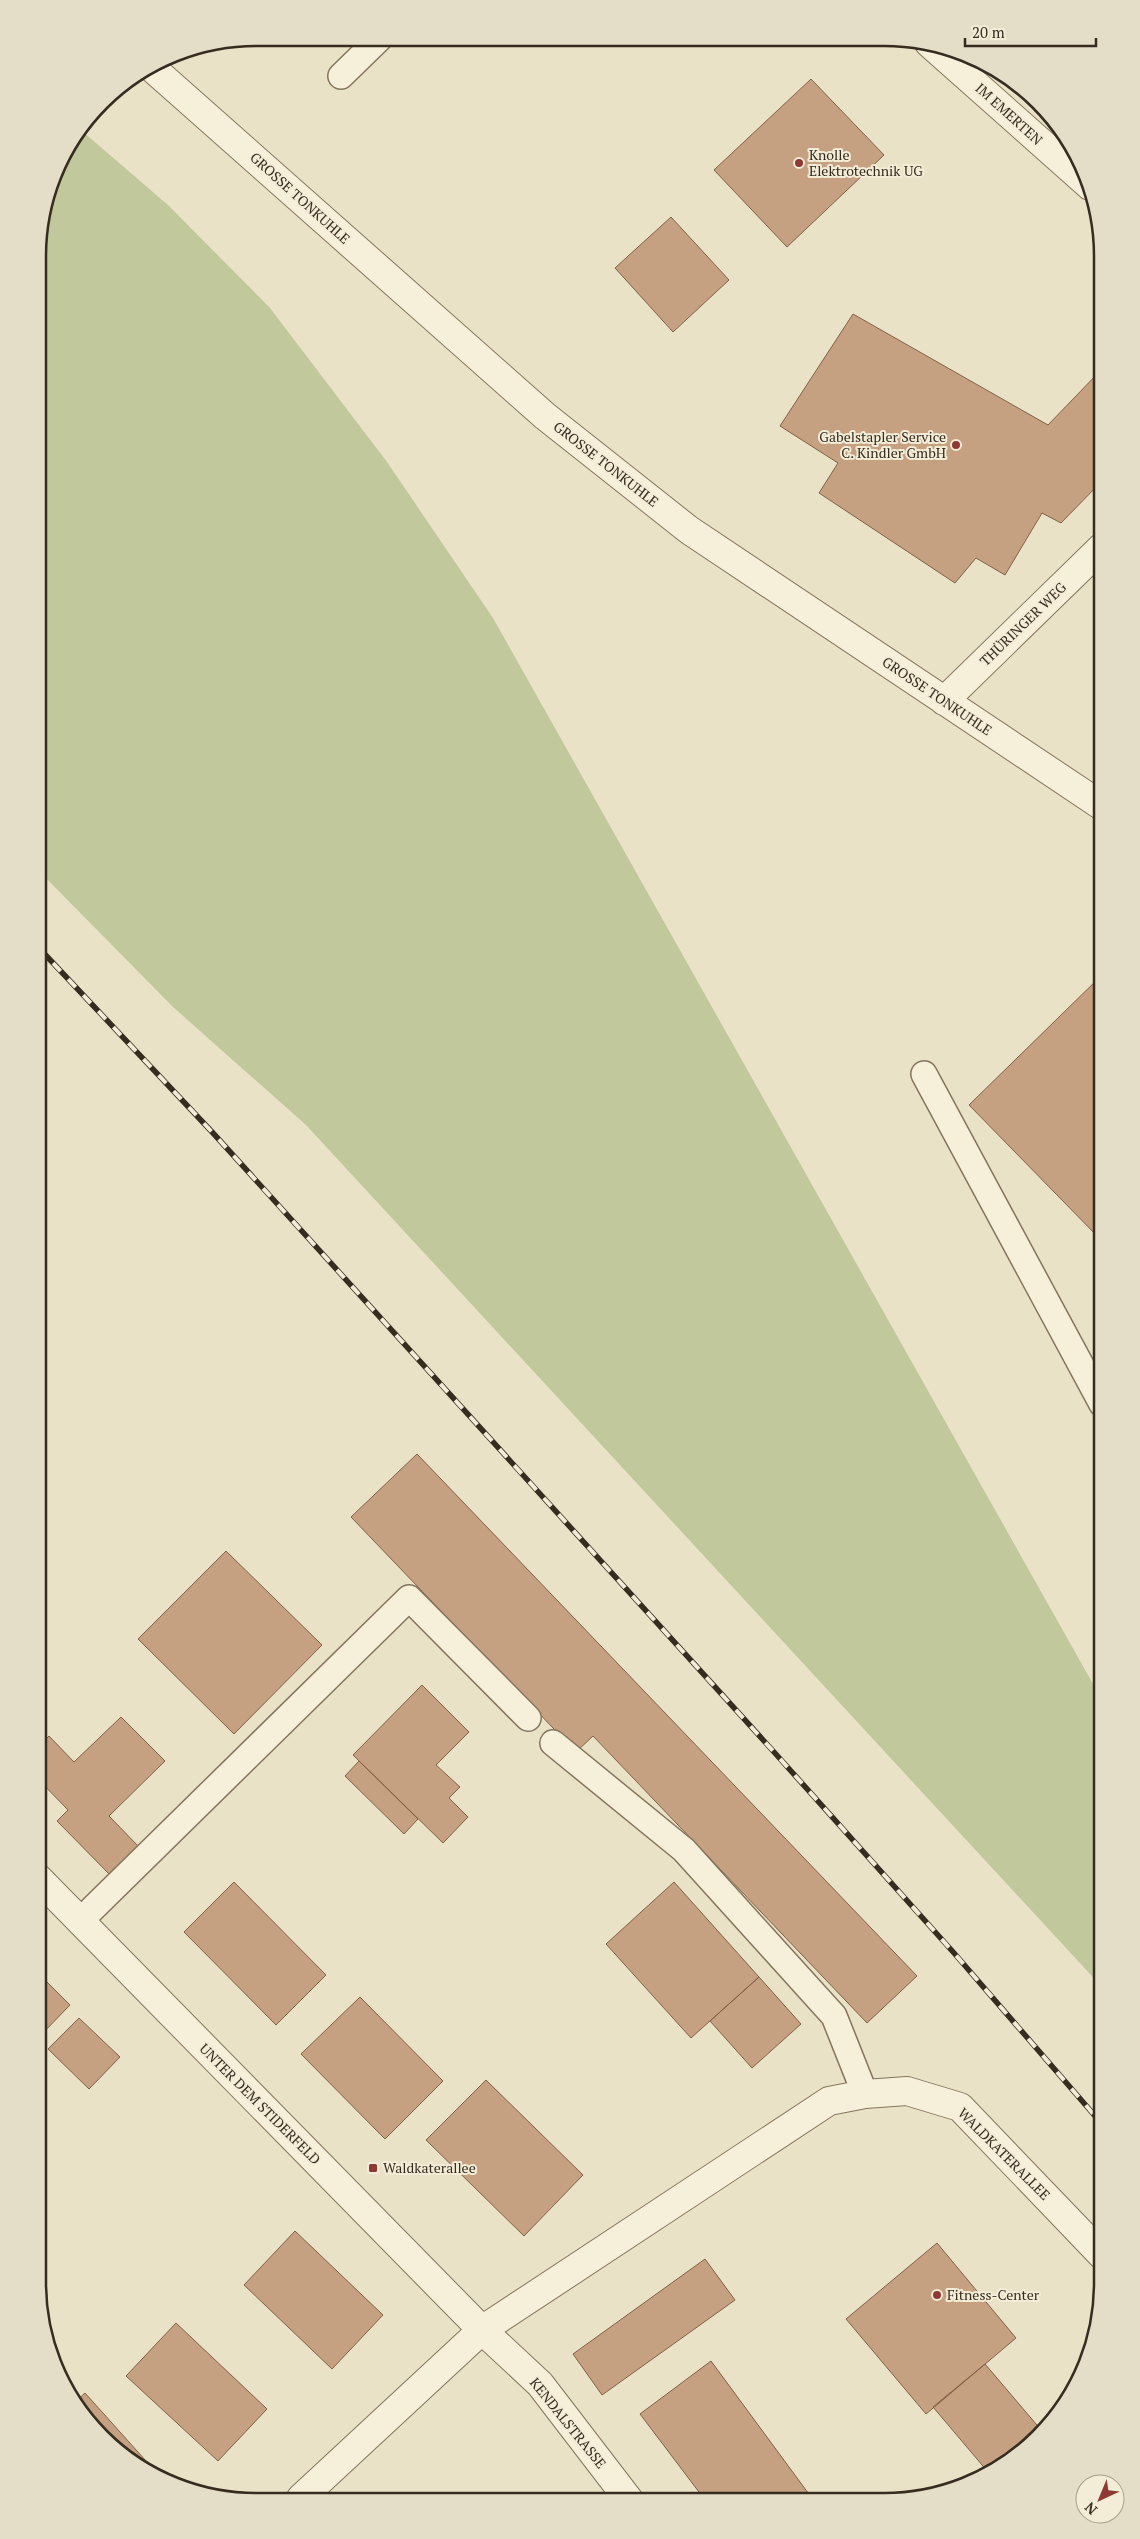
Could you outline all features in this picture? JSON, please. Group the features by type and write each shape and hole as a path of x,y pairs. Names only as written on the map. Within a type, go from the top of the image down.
{"street":[{"name":"IM EMERTEN","path":"943,54 1077,175"},
{"name":"GROSSE TONKUHLE","path":"155,72 553,422 690,530 1094,801"},
{"name":"THÜRINGER WEG","path":"944,701 1094,555"},
{"name":"UNTER DEM STIDERFELD","path":"46,1886 482,2330"},
{"name":"WALDKATERALLEE","path":"306,2493 482,2330 829,2100 865,2094 907,2091 960,2107 1094,2247"},
{"name":"KENDALSTRASSE","path":"482,2330 540,2384 624,2493"}],"lane":[{"path":"341,76 372,46"},
{"path":"924,1074 1094,1389"},
{"path":"80,1921 409,1598 528,1718"},
{"path":"553,1743 684,1850 834,2016 865,2094"}],"green space":[{"path":"86,134 168,205 270,308 387,462 493,618 1094,1686 1094,1978 306,1125 173,1007 46,878 46,256 50,215 57,188 74,151"}],"building":[{"name":"Knolle Elektrotechnik UG","path":"811,79 884,155 787,247 714,170"},
{"path":"671,217 729,280 673,332 615,268"},
{"name":"Gabelstapler Service C. Kindler GmbH","path":"853,314 1048,425 1094,377 1094,489 1061,523 1042,513 1005,575 976,558 955,583 819,493 838,463 780,426"},
{"path":"1094,983 1094,1233 969,1105"},
{"path":"417,1454 917,1976 867,2023 593,1736 576,1752 351,1517"},
{"path":"226,1551 322,1645 234,1734 138,1639"},
{"path":"422,1685 469,1732 436,1765 460,1787 449,1798 468,1817 443,1843 353,1755"},
{"path":"121,1717 165,1761 109,1816 142,1850 113,1878 57,1821 68,1810 46,1787 46,1739 49,1736 74,1762"},
{"path":"359,1761 418,1819 404,1834 345,1776"},
{"path":"234,1882 326,1975 276,2025 184,1932"},
{"path":"674,1882 759,1977 691,2038 606,1944"},
{"path":"759,1977 801,2024 752,2068 710,2021"},
{"path":"46,1981 70,2005 46,2030"},
{"path":"360,1997 443,2081 385,2139 301,2054"},
{"path":"79,2018 120,2057 89,2089 48,2049"},
{"path":"486,2080 583,2175 524,2236 426,2140"},
{"path":"295,2231 383,2315 332,2369 244,2285"},
{"path":"937,2243 1016,2338 926,2414 846,2319"},
{"path":"705,2259 735,2300 602,2395 573,2354"},
{"path":"176,2323 267,2409 218,2461 126,2376"},
{"path":"711,2361 808,2493 700,2493 640,2414"},
{"path":"985,2364 1037,2426 1012,2449 984,2467 933,2407"},
{"path":"85,2393 148,2463 118,2441 98,2421 80,2397"}],"railway":[{"path":"46,956 213,1133 774,1752 954,1953 1094,2115"}],"place":[{"name":"Knolle Elektrotechnik UG","path":"799,163"},
{"name":"Gabelstapler Service C. Kindler GmbH","path":"956,445"},
{"name":"Waldkaterallee","path":"373,2168"},
{"name":"Fitness-Center","path":"937,2295"}]}
